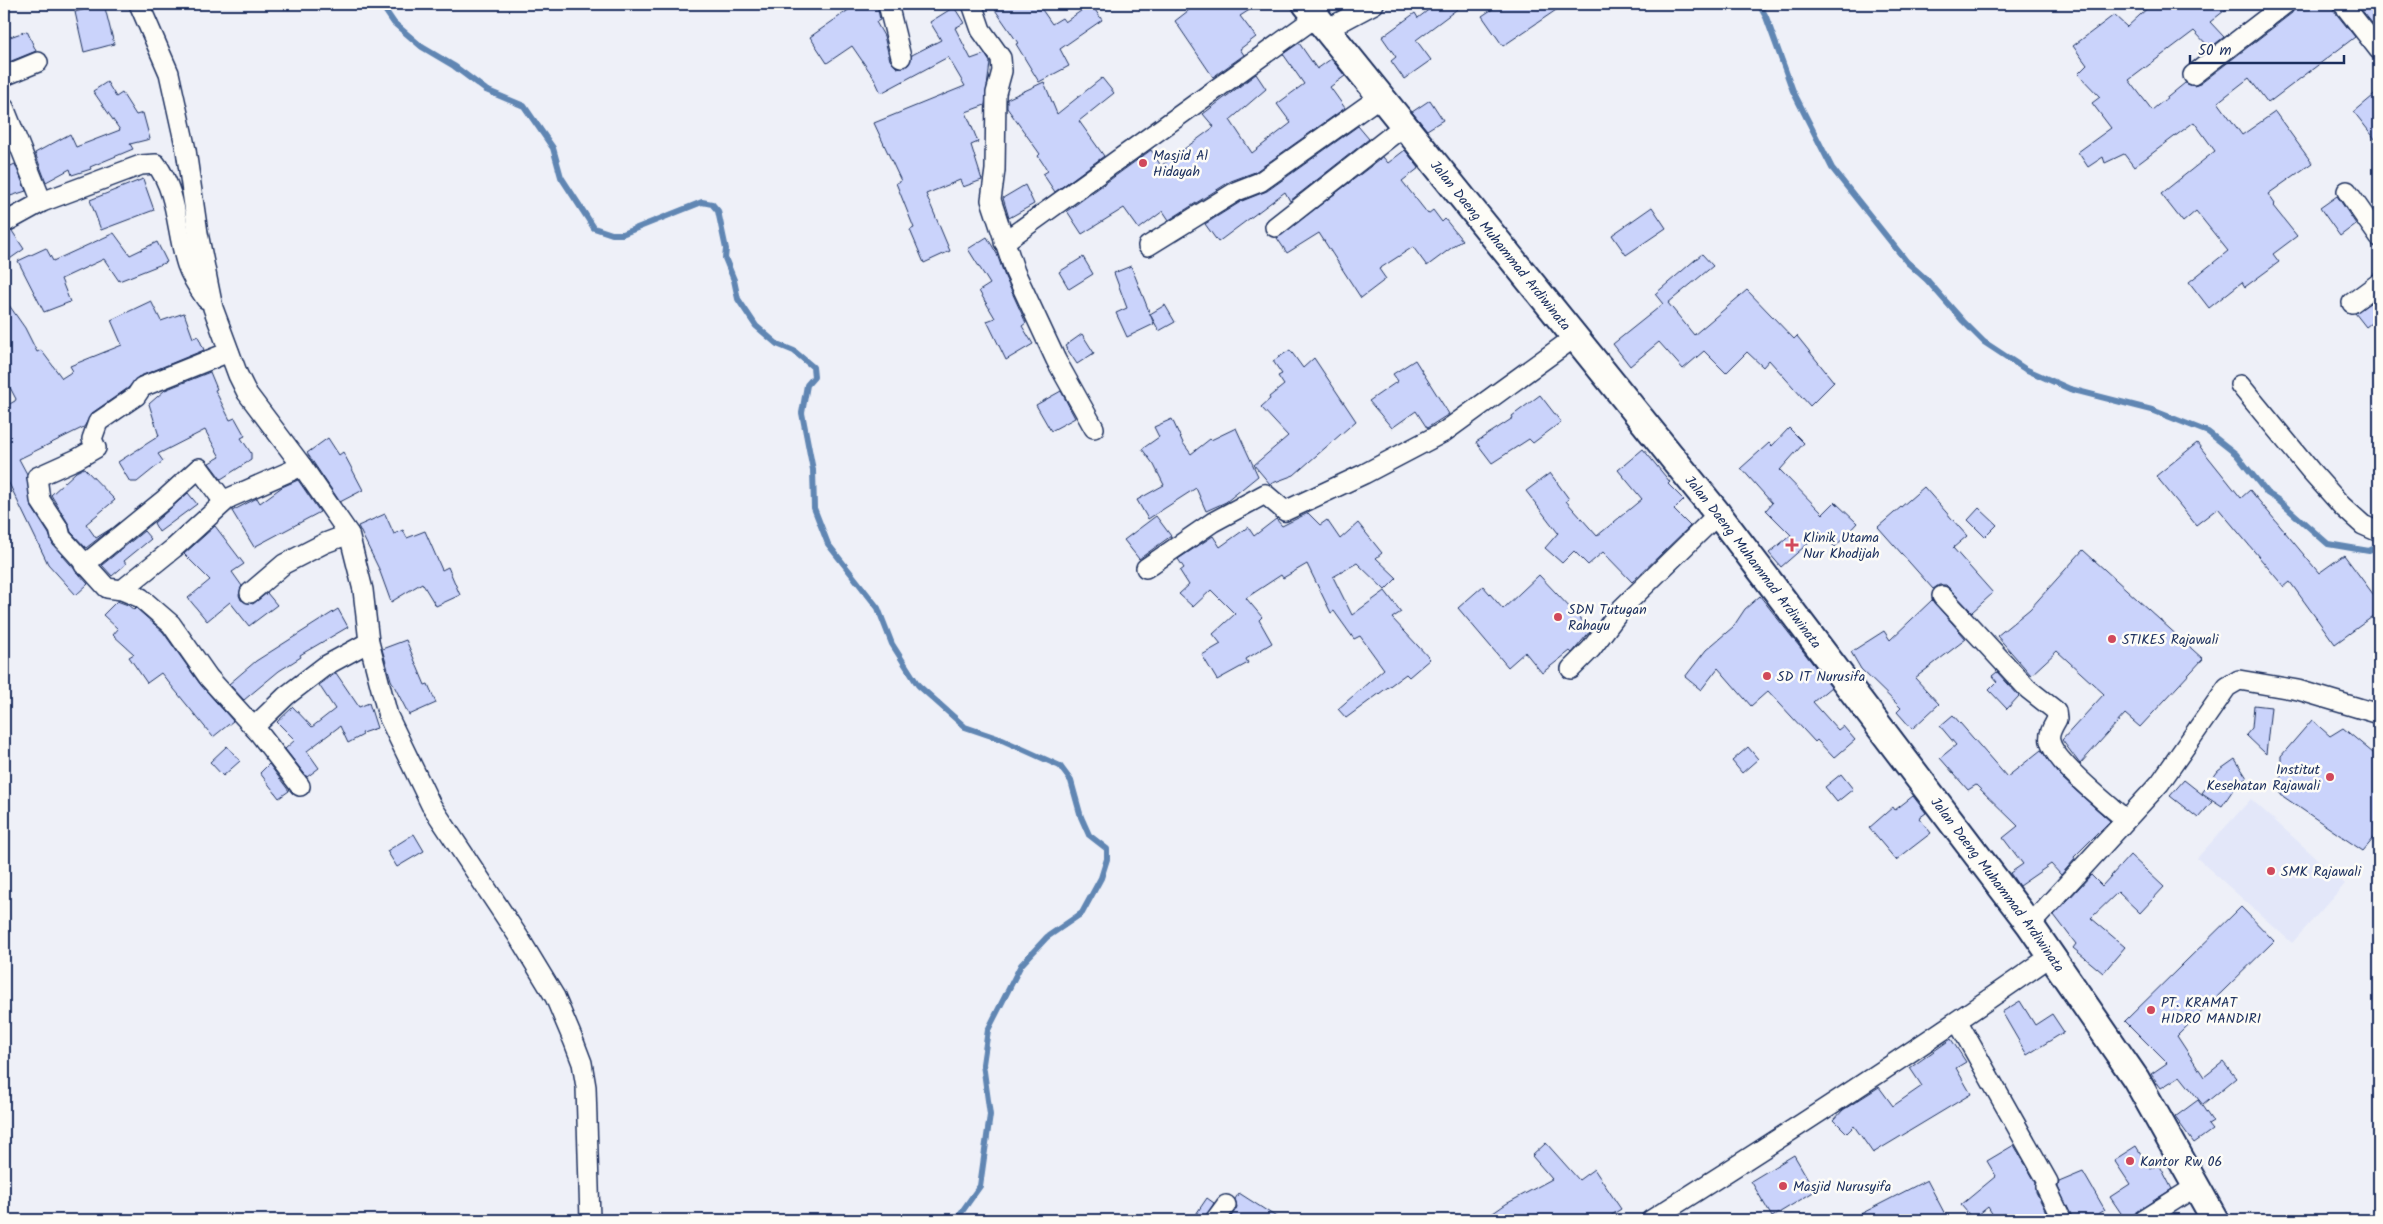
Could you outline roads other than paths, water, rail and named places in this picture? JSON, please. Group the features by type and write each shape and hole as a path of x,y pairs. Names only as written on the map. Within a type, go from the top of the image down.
{"main road":[{"name":"Jalan Daeng Muhammad Ardiwinata","path":"1316,17 1718,514 2030,925 2136,1079 2215,1220"}],"street":[{"path":"139,4 169,73 186,150 198,233 213,308 229,352 247,393 302,466 349,534 363,590 369,642 388,716 431,804 518,936 555,997 582,1063 586,1087 590,1220"},
{"path":"888,4 901,57"},
{"path":"972,4 985,38 994,46 1001,58 1002,71 996,93 995,170 991,200 1015,272 1056,360 1094,428"},
{"path":"1004,242 1316,17 1374,4"},
{"path":"2193,75 2284,4"},
{"path":"2343,4 2379,50"},
{"path":"4,76 38,62"},
{"path":"1148,246 1237,191 1260,182 1381,96"},
{"path":"4,107 42,202"},
{"path":"1276,228 1405,125"},
{"path":"4,223 42,202 141,165 156,164 164,175 178,220 187,265 199,289 213,308"},
{"path":"2347,191 2379,237"},
{"path":"2352,303 2379,284"},
{"path":"1146,568 1213,522 1264,494 1285,512 1364,474 1444,432 1575,337"},
{"path":"229,352 142,387 136,396 98,422 92,439 96,448 38,477 40,500 59,529 61,537 84,565 107,588 122,590 140,598 172,624 209,678 254,727 300,786"},
{"path":"2240,385 2342,506 2363,525 2379,532"},
{"path":"122,590 228,498 302,466"},
{"path":"84,565 166,499 181,482 199,468 224,502"},
{"path":"1571,669 1591,649 1622,608 1718,514"},
{"path":"250,593 284,564 325,543 349,534"},
{"path":"1942,596 2028,688 2056,711 2058,719 2051,730 2050,741 2056,754 2078,777 2126,820"},
{"path":"254,727 286,696 325,666 369,642"},
{"path":"2030,925 2160,783 2227,687 2239,680 2298,690 2379,714"},
{"path":"1651,1220 1794,1130 1958,1022 2051,956"},
{"path":"1958,1022 2048,1182 2046,1187 2062,1220"},
{"path":"2143,1220 2195,1187"}],"waterway":[{"path":"381,4 394,23 422,47 454,66 486,90 524,106 553,148 561,177 594,228 612,234 622,234 702,202 712,204 718,211 726,249 725,258 734,280 738,299 756,326 777,344 794,351 813,367 814,377 807,385 802,413 813,470 814,508 828,544 878,608 892,644 918,685 965,727 1000,739 1060,766 1071,781 1081,817 1089,835 1107,849 1107,859 1101,878 1082,913 1047,937 1021,965 988,1030 983,1064 990,1115 980,1186 956,1220"},
{"path":"1759,4 1766,17 1793,91 1832,168 1907,262 1927,280 1984,342 2025,369 2070,389 2152,410 2208,432 2236,454 2267,493 2278,500 2328,544 2369,551 2379,546"}],"place":[{"name":"Masjid Al Hidayah","path":"1143,163"},
{"name":"Klinik Utama Nur Khodijah","path":"1792,545"},
{"name":"SDN Tutugan Rahayu","path":"1558,617"},
{"name":"STIKES Rajawali","path":"2112,639"},
{"name":"SD IT Nurusifa","path":"1767,676"},
{"name":"Institut Kesehatan Rajawali","path":"2330,777"},
{"name":"SMK Rajawali","path":"2271,871"},
{"name":"PT. KRAMAT HIDRO MANDIRI","path":"2151,1010"},
{"name":"Kantor Rw 06","path":"2130,1161"},
{"name":"Masjid Nurusyifa","path":"1783,1186"}]}
